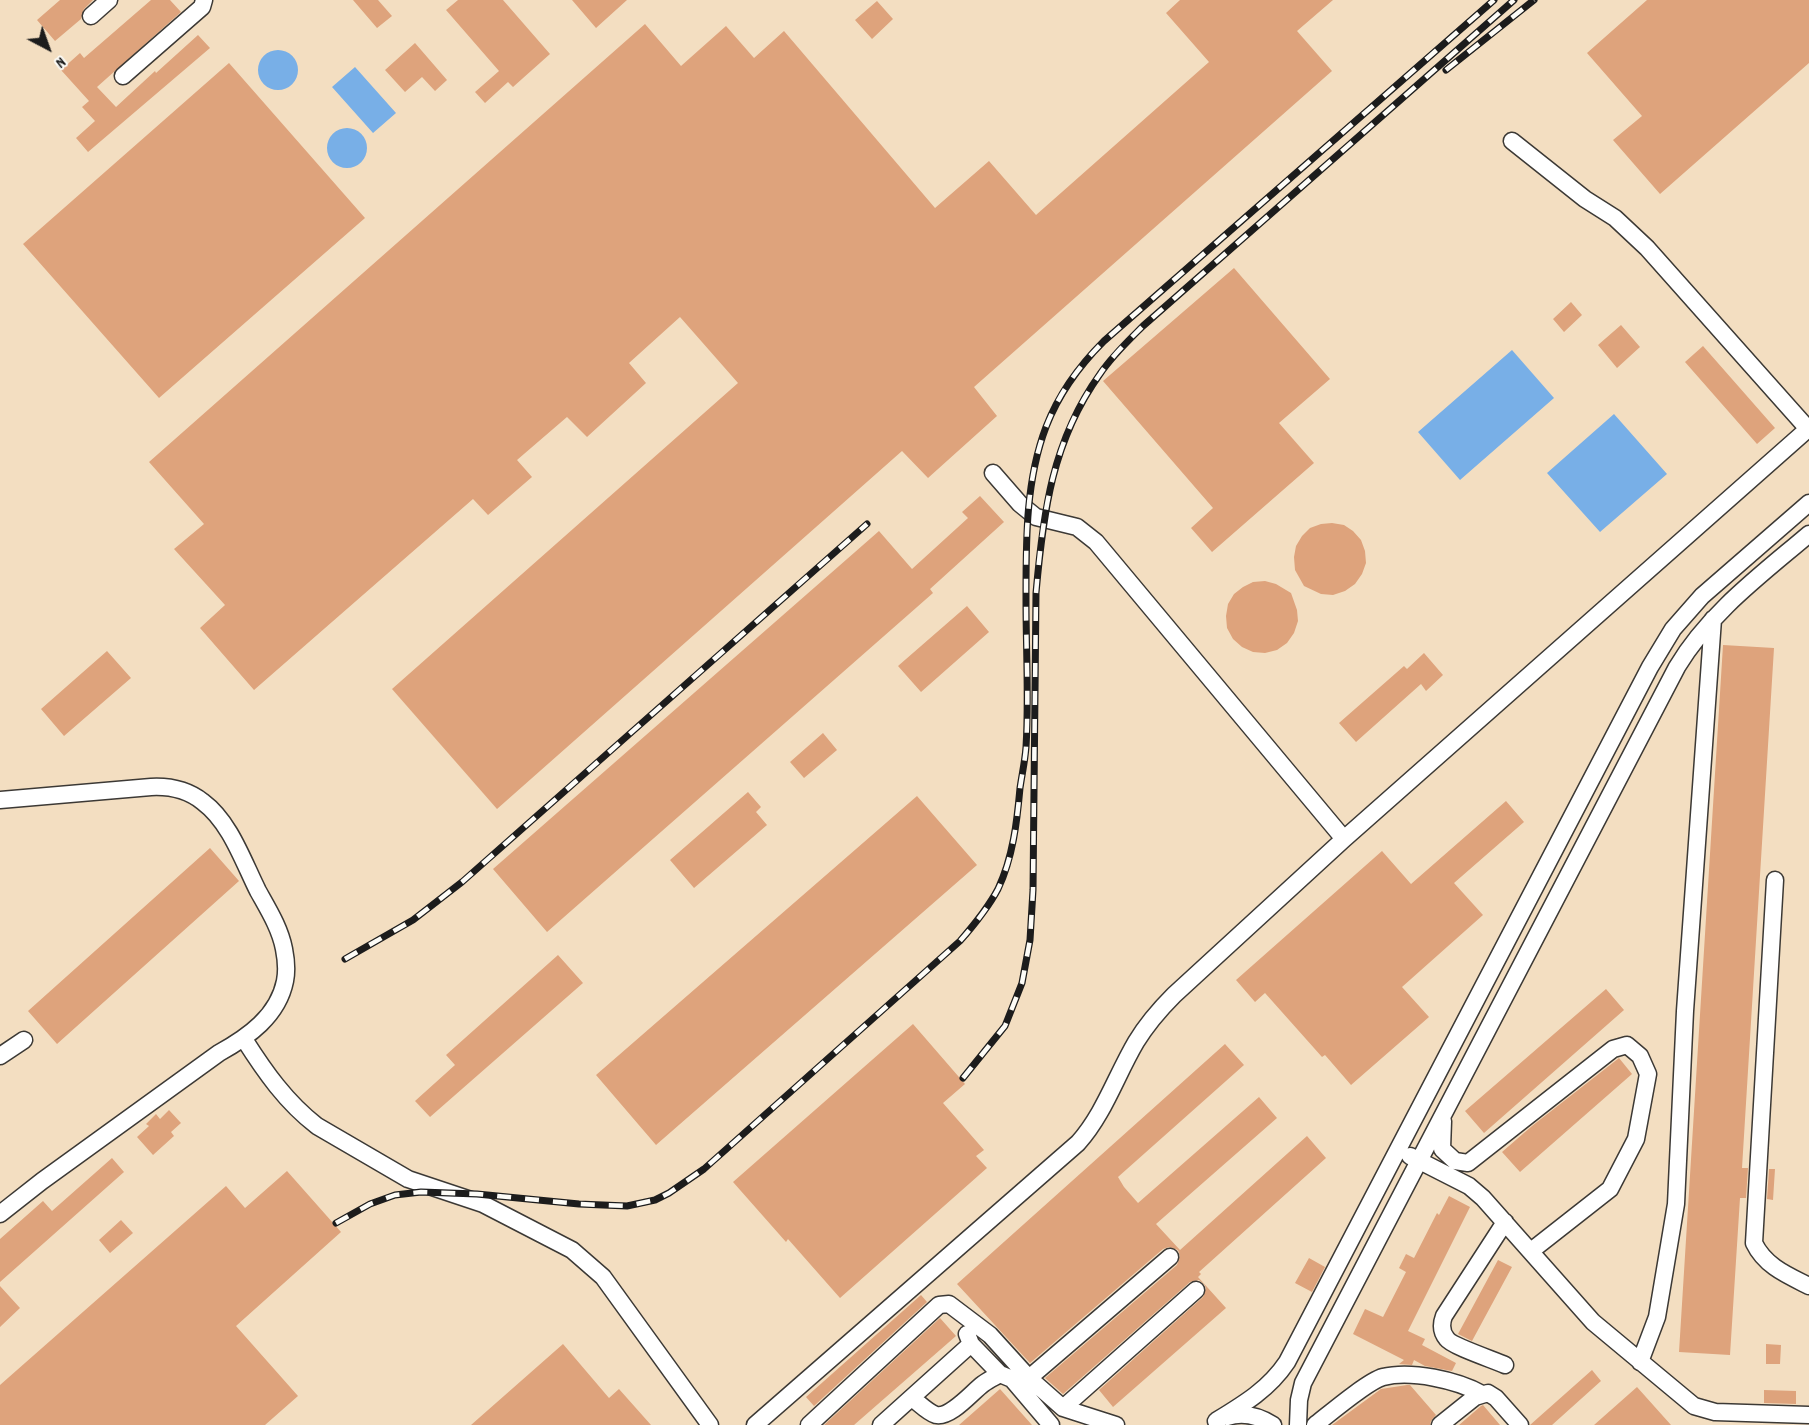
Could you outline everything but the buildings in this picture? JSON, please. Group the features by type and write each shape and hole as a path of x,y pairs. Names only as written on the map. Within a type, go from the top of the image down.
{"street":[{"path":"91,16 109,0"},
{"path":"123,76 202,7 204,0"},
{"path":"755,1425 1078,1143 1091,1129 1136,1043 1152,1018 1174,995 1344,839 1808,428 1647,248 1615,218 1585,199 1512,141"},
{"path":"993,473 1020,504 1036,517 1077,527 1096,542 1344,839"},
{"path":"1213,1423 1267,1387 1287,1362 1666,640 1685,613 1702,596 1809,503"},
{"path":"1298,1425 1299,1400 1303,1383 1586,838 1685,653 1713,620 1809,534"},
{"path":"1756,549 1771,567"},
{"path":"1641,1362 1657,1317 1677,1204 1685,1011 1713,620"},
{"path":"1666,640 1685,653"},
{"path":"0,800 162,786 176,788 204,802 227,829 279,932 286,965 285,982 279,997 261,1024 244,1039 219,1053 0,1214"},
{"path":"1566,827 1586,838"},
{"path":"1775,880 1754,1243 1760,1255 1776,1269 1809,1286"},
{"path":"244,1039 281,1092 303,1116 317,1126 408,1179 483,1204 572,1250 591,1265 603,1277 710,1425"},
{"path":"0,1056 24,1040"},
{"path":"1444,1114 1442,1149 1455,1161 1468,1163 1613,1049 1627,1045 1640,1056 1648,1074 1636,1139 1610,1189 1531,1251"},
{"path":"1399,1150 1477,1192 1593,1322 1694,1406 1707,1410 1809,1415"},
{"path":"1505,1222 1444,1316 1442,1323 1442,1330 1449,1342 1505,1365"},
{"path":"1029,1378 1170,1257"},
{"path":"1063,1408 1196,1290"},
{"path":"809,1425 939,1305 949,1304 990,1335 1029,1378 1063,1408 1116,1425"},
{"path":"973,1321 967,1333 971,1344 1000,1374 1012,1379 1051,1425"},
{"path":"1304,1332 1325,1342"},
{"path":"881,1425 971,1344"},
{"path":"912,1398 930,1412 944,1415 983,1384 1000,1374"},
{"path":"1315,1425 1382,1377 1409,1374 1467,1386 1482,1394"},
{"path":"1440,1425 1475,1397 1488,1393 1496,1398 1520,1425"},
{"path":"1213,1423 1232,1415 1249,1415 1273,1425"}],"water":[{"path":"278,50 286,51 292,56 297,62 297,78 292,84 286,89 278,90 270,89 264,84 259,78 258,70 259,62 264,56 270,51"},
{"path":"355,67 396,113 373,133 332,87"},
{"path":"347,128 355,129 361,134 366,140 366,156 361,162 355,167 347,168 339,167 333,162 328,156 327,148 328,140 333,134 339,129"},
{"path":"1512,350 1554,398 1460,480 1418,432"},
{"path":"1614,414 1667,474 1600,532 1547,473"}],"railway":[{"path":"336,1223 370,1204 395,1195 421,1192 477,1194 579,1204 627,1206 655,1200 704,1169 960,941 990,903 998,889 1014,839 1027,729 1026,580 1030,491 1039,448 1063,391 1086,360 1104,341 1494,0"},
{"path":"963,1078 1005,1026 1022,983 1030,940 1033,890 1036,593 1042,534 1053,479 1071,425 1084,399 1110,361 1143,326 1514,0"},
{"path":"1446,70 1534,0"},
{"path":"345,959 413,920 462,882 867,524"}]}
